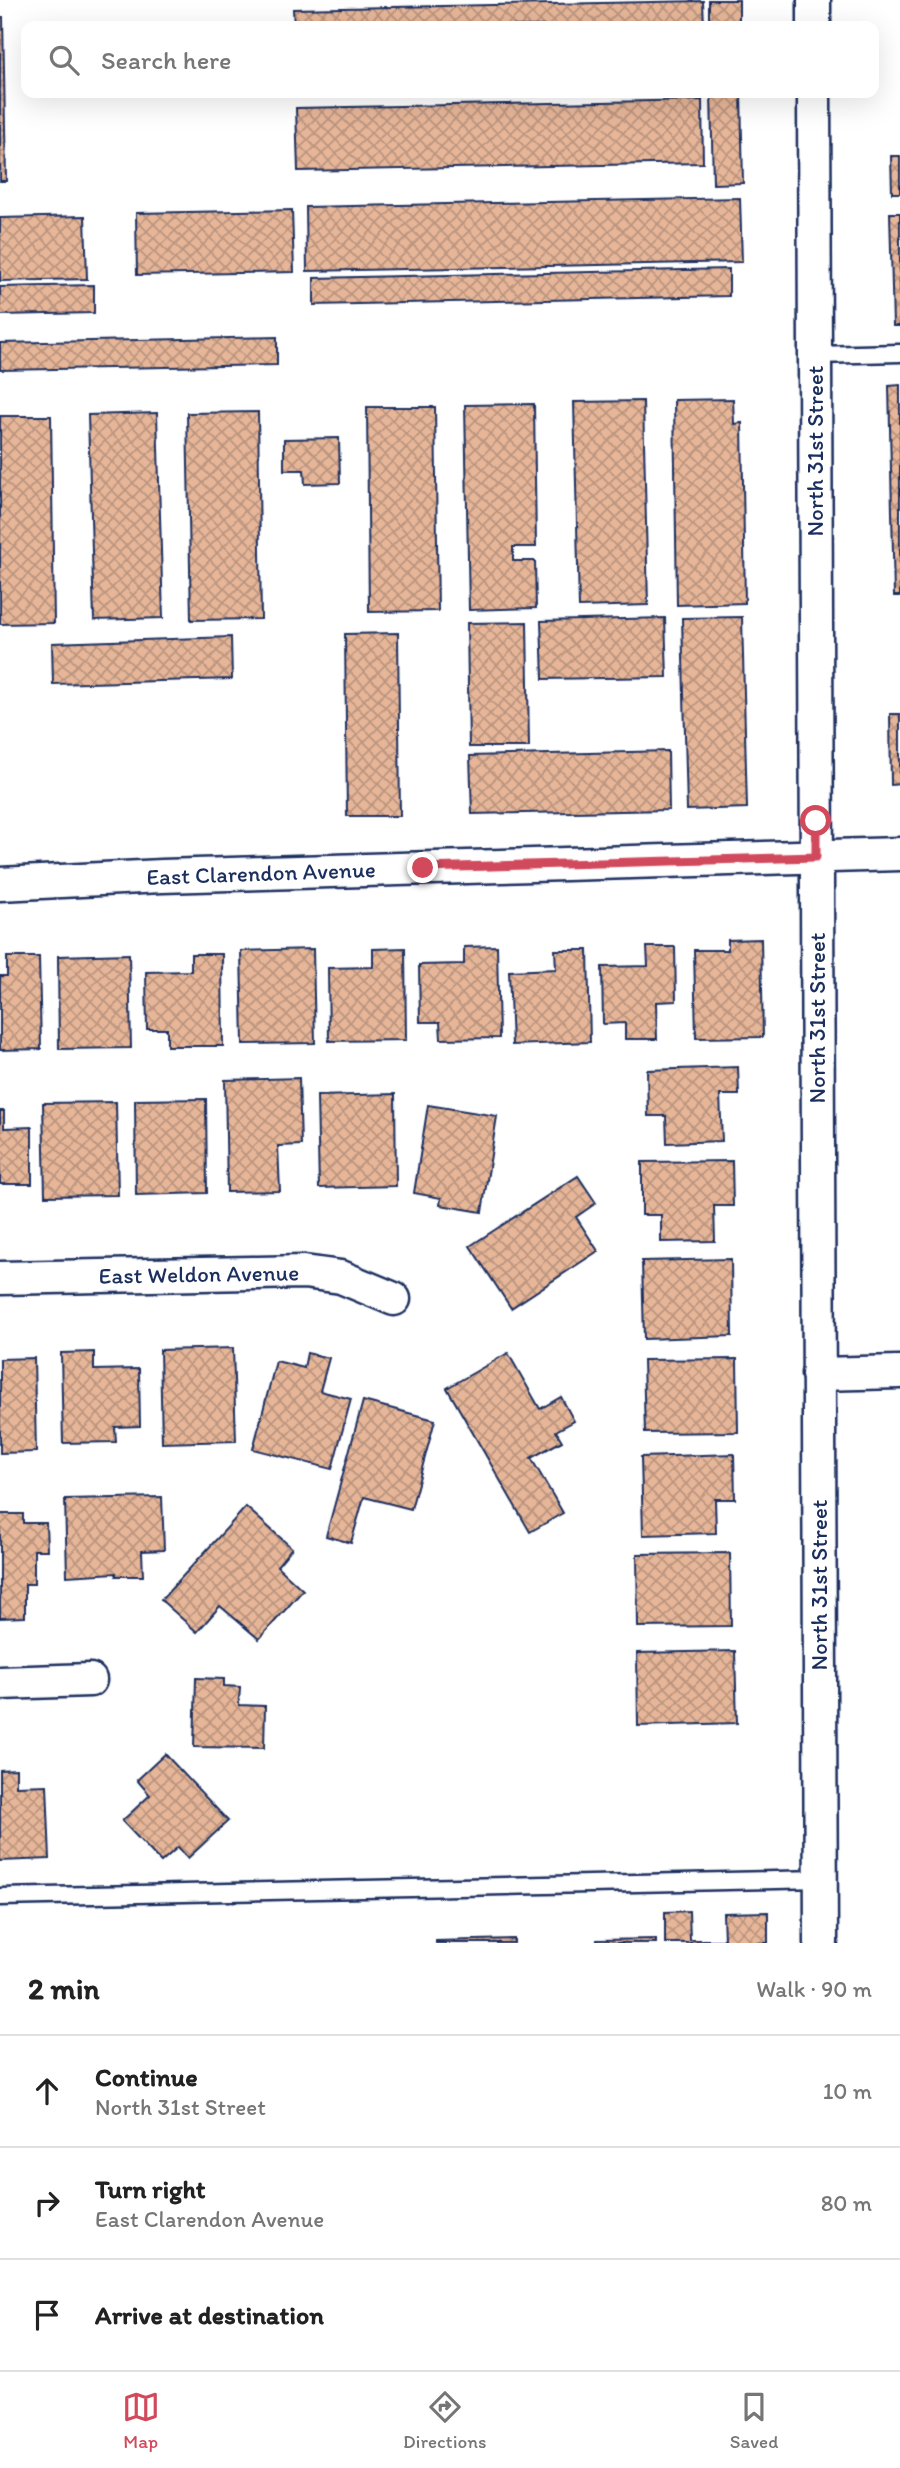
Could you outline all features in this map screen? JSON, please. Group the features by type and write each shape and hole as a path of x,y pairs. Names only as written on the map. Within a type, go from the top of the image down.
{"street":[{"path":"814,0 814,21"},
{"name":"North 31st Street","path":"814,98 821,1943"},
{"name":"East Clarendon Avenue","path":"0,884 188,875 900,854"},
{"name":"East Weldon Avenue","path":"0,1278 304,1272 341,1277 394,1299"},
{"path":"818,1374 900,1372"},
{"path":"0,1683 90,1681"}],"lane":[{"path":"815,355 900,353"},
{"path":"0,1897 821,1879"}],"building":[{"path":"709,0 739,0 739,21 709,21"},
{"path":"703,1 704,21 294,21 293,9"},
{"path":"0,17 3,17 6,181 0,181"},
{"path":"711,98 741,98 743,183 713,184"},
{"path":"702,100 703,163 298,171 296,108"},
{"path":"891,156 900,156 900,193 892,193"},
{"path":"740,198 742,262 307,271 306,207"},
{"path":"292,210 294,272 137,275 136,213"},
{"path":"890,213 900,213 900,326 893,326"},
{"path":"85,216 87,279 0,281 0,218"},
{"path":"729,269 729,296 314,305 314,278"},
{"path":"94,285 94,313 0,315 0,287"},
{"path":"277,337 277,365 0,370 0,343"},
{"path":"900,385 900,596 894,596 889,386"},
{"path":"733,399 734,424 742,423 745,603 677,605 674,400"},
{"path":"643,401 648,605 579,607 574,402"},
{"path":"534,404 536,547 513,547 513,561 535,561 536,608 469,610 465,405"},
{"path":"367,407 435,407 438,611 369,612"},
{"path":"258,412 261,619 191,620 187,413"},
{"path":"157,413 163,618 94,620 88,415"},
{"path":"0,416 51,416 54,623 0,624"},
{"path":"339,438 340,483 305,484 304,470 284,470 284,439"},
{"path":"742,617 747,808 687,810 682,618"},
{"path":"665,618 667,677 543,679 541,621"},
{"path":"527,622 529,747 469,747 467,623"},
{"path":"398,633 400,816 347,816 345,634"},
{"path":"231,637 232,679 53,684 52,643"},
{"path":"890,714 900,714 900,784 891,785"},
{"path":"668,751 669,810 472,814 470,756"},
{"path":"761,939 763,1037 696,1038 694,950 728,950 728,940"},
{"path":"497,946 499,1038 441,1039 440,1022 420,1022 419,965 464,964 464,947"},
{"path":"647,947 675,947 676,1001 656,1002 657,1039 625,1039 625,1023 603,1024 602,967 648,966"},
{"path":"405,948 406,1040 329,1041 328,968 373,967 373,949"},
{"path":"313,949 315,1043 243,1044 241,951"},
{"path":"555,950 588,950 590,1042 512,1045 509,971 556,969"},
{"path":"129,954 131,1048 59,1049 58,956"},
{"path":"191,954 222,954 223,1046 167,1046 167,1029 147,1029 146,972 191,971"},
{"path":"7,957 39,957 41,1049 0,1050 0,976 7,976"},
{"path":"738,1067 739,1095 720,1095 722,1141 667,1143 666,1116 648,1116 647,1070"},
{"path":"299,1078 301,1145 278,1146 280,1191 227,1192 225,1080"},
{"path":"395,1094 396,1186 319,1188 317,1096"},
{"path":"206,1099 207,1193 136,1195 135,1100"},
{"path":"116,1102 118,1195 45,1196 43,1103"},
{"path":"428,1105 497,1116 482,1212 440,1205 441,1198 414,1193"},
{"path":"0,1111 4,1111 4,1128 32,1127 32,1184 0,1184"},
{"path":"732,1161 733,1206 714,1206 715,1241 661,1242 661,1215 642,1215 642,1162"},
{"path":"578,1176 596,1203 576,1217 598,1251 511,1308 470,1246"},
{"path":"731,1259 732,1336 644,1339 642,1261"},
{"path":"233,1348 236,1441 162,1443 160,1350"},
{"path":"94,1352 94,1370 139,1369 140,1426 115,1427 116,1442 63,1443 61,1353"},
{"path":"307,1353 329,1358 320,1391 351,1399 332,1469 253,1449 276,1361 304,1368"},
{"path":"508,1353 540,1409 561,1397 574,1421 556,1431 562,1441 531,1458 563,1513 530,1532 447,1388"},
{"path":"34,1358 36,1452 0,1453 0,1359"},
{"path":"737,1359 738,1432 645,1433 643,1360"},
{"path":"363,1401 435,1420 411,1509 364,1497 351,1543 326,1536"},
{"path":"734,1454 735,1499 715,1499 716,1533 643,1535 641,1457"},
{"path":"162,1497 164,1550 142,1551 143,1576 116,1576 116,1573 67,1576 65,1499"},
{"path":"246,1507 292,1548 277,1566 303,1590 259,1639 220,1606 197,1632 161,1600"},
{"path":"0,1514 23,1514 23,1523 46,1523 47,1550 34,1550 34,1584 25,1584 25,1617 0,1618"},
{"path":"730,1553 731,1626 638,1627 637,1554"},
{"path":"735,1651 737,1723 638,1726 637,1653"},
{"path":"196,1678 224,1679 224,1686 240,1687 239,1705 265,1706 264,1748 194,1747"},
{"path":"165,1754 228,1821 188,1858 178,1847 161,1862 122,1821 150,1795 137,1780"},
{"path":"16,1769 16,1786 47,1785 50,1859 0,1861 0,1770"},
{"path":"689,1911 690,1940 724,1940 723,1913 768,1912 768,1943 665,1943 665,1912"},
{"path":"514,1939 514,1943 436,1943 436,1941"},
{"path":"656,1939 656,1943 597,1943 597,1940"}],"route":[{"path":"423,868 816,857 816,821"}]}
